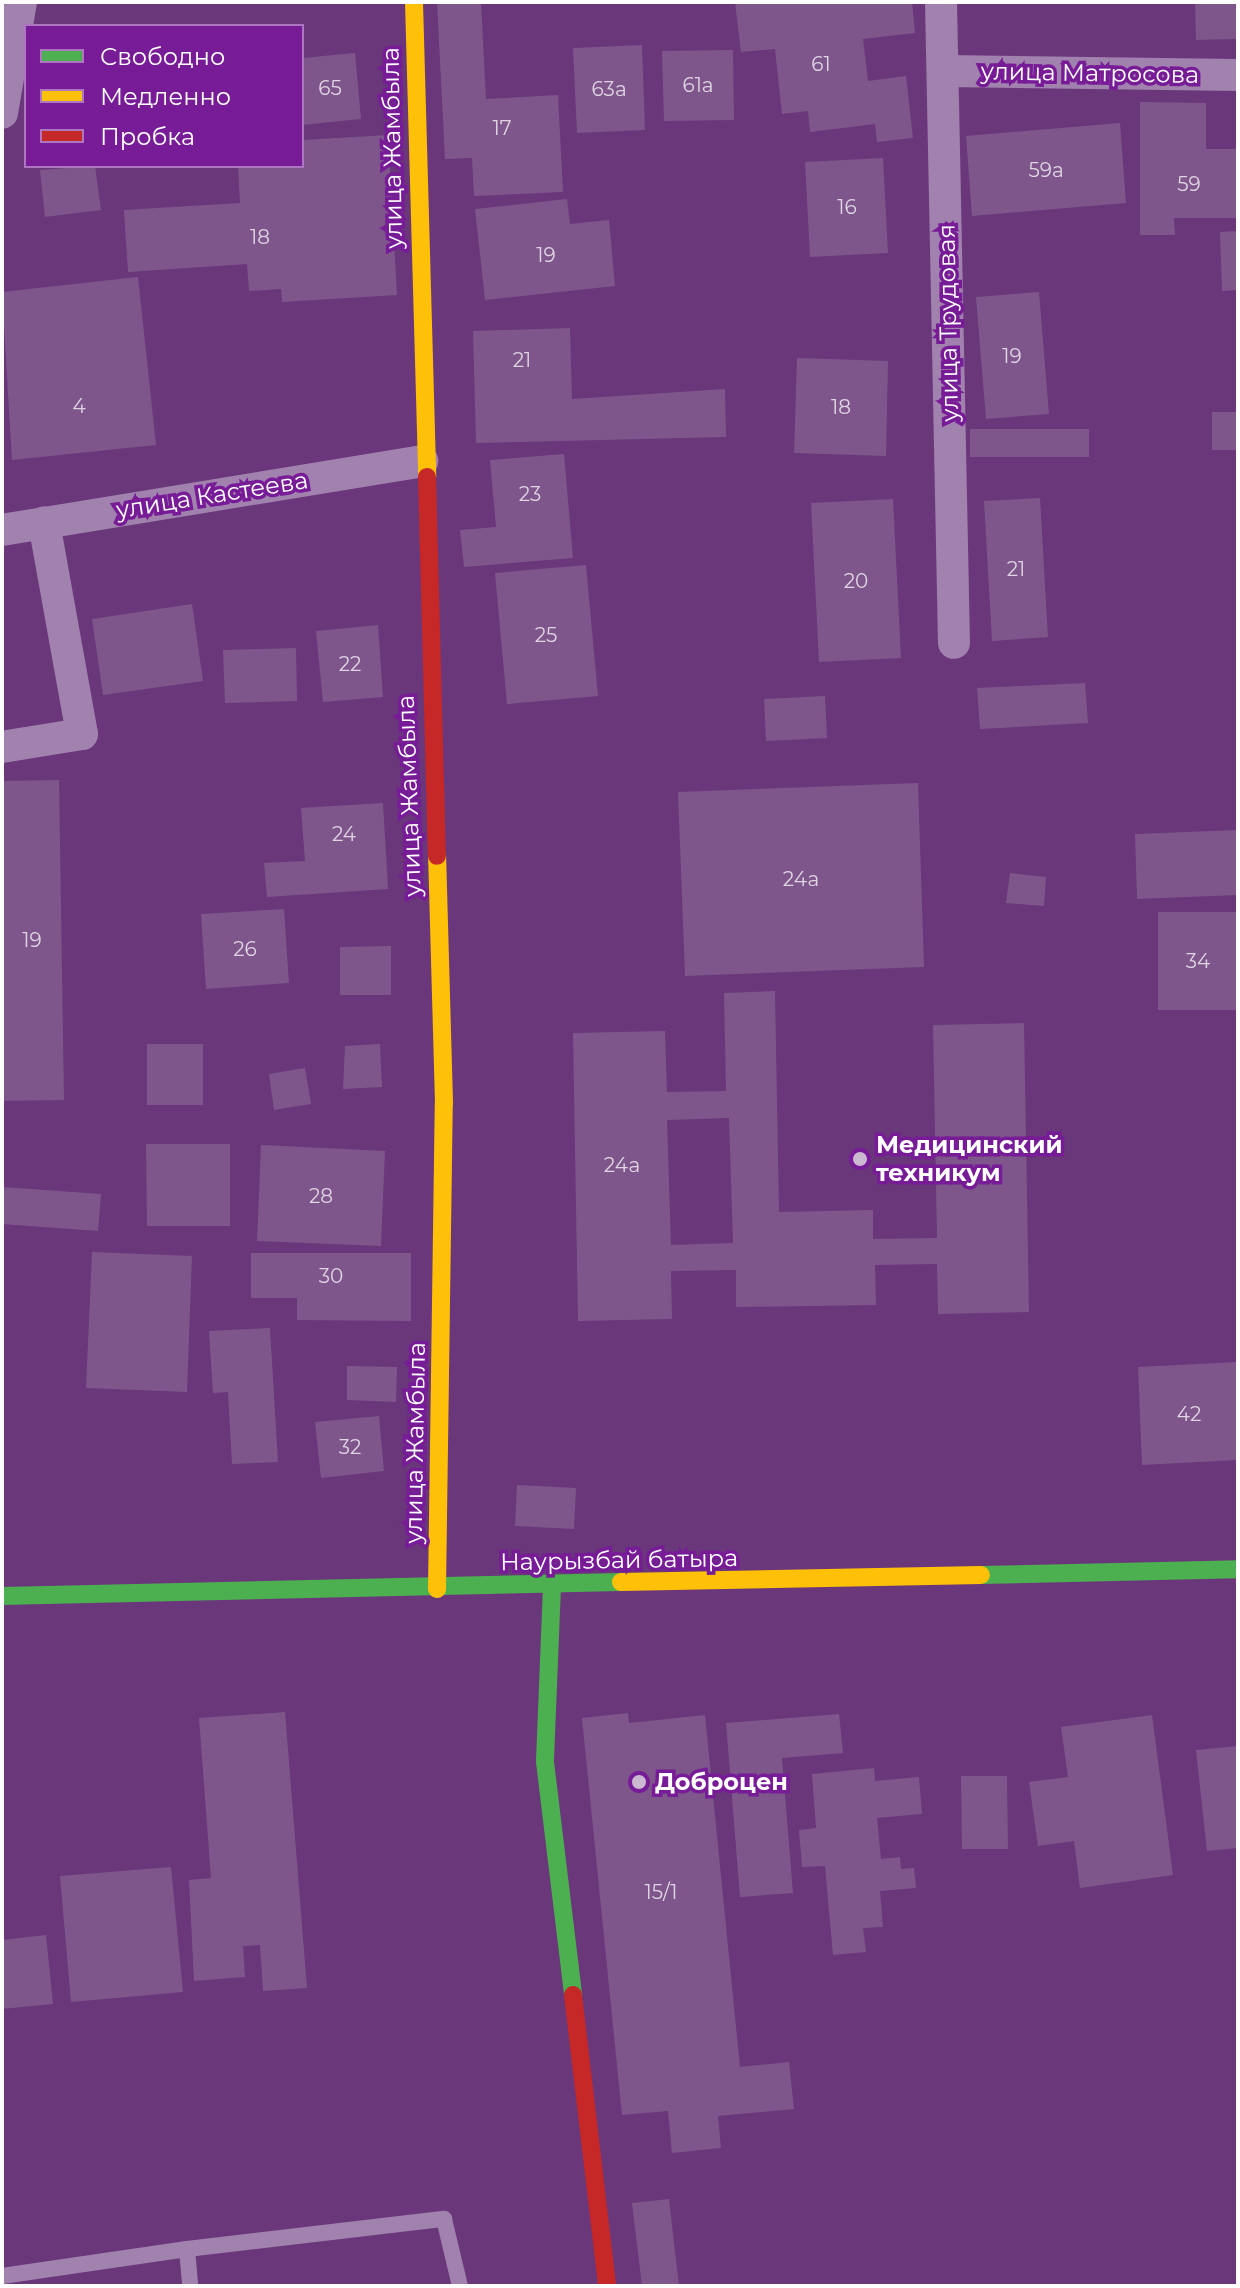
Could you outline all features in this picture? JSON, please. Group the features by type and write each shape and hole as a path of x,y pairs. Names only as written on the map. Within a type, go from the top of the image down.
{"street":[{"path":"2,113 21,2"},
{"name":"улица Жамбыла","path":"414,2 422,461 444,1103 437,1589"},
{"name":"улица Трудовая","path":"941,2 954,643"},
{"name":"улица Матросова","path":"943,71 1238,75"},
{"name":"улица Кастеева","path":"2,530 422,461"},
{"path":"2,747 82,734 44,522"},
{"name":"Наурызбай батыра","path":"2,1596 437,1589 1238,1569"},
{"path":"552,1586 545,1762 607,2286"}],"lane":[{"path":"2,2276 187,2249 444,2219 460,2286"},
{"path":"187,2249 190,2286"}],"building":[{"path":"437,2 481,2 486,99 558,95 563,192 474,196 472,158 445,159"},
{"path":"735,2 912,2 915,33 863,39 868,81 906,76 913,138 877,142 875,124 810,132 808,111 782,114 775,49 741,52"},
{"path":"1195,2 1238,2 1238,39 1196,40"},
{"path":"642,45 645,130 577,133 573,48"},
{"path":"733,50 734,120 664,121 662,51"},
{"path":"355,53 361,119 304,125 304,58"},
{"path":"1140,102 1206,103 1206,149 1238,149 1238,218 1174,218 1175,235 1140,235"},
{"path":"1120,123 1126,203 972,216 966,136"},
{"path":"388,135 397,295 282,302 281,289 249,291 247,264 128,272 124,210 240,203 238,168 304,168 304,140"},
{"path":"883,158 888,253 810,257 805,162"},
{"path":"95,168 101,210 45,217 40,170"},
{"path":"567,199 570,224 609,220 615,286 485,300 475,209"},
{"path":"1238,231 1238,290 1222,291 1220,232"},
{"path":"138,277 156,445 12,460 2,292"},
{"path":"1039,292 1049,414 986,419 976,297"},
{"path":"570,328 572,399 725,389 726,437 476,443 473,331"},
{"path":"797,358 888,361 886,456 794,453"},
{"path":"1212,412 1238,412 1238,450 1212,450"},
{"path":"970,429 1089,429 1089,457 970,457"},
{"path":"564,454 573,558 464,567 460,530 496,527 490,460"},
{"path":"1040,498 1048,637 992,641 984,501"},
{"path":"893,499 901,658 819,662 811,503"},
{"path":"586,565 598,696 507,704 495,573"},
{"path":"192,604 203,681 103,695 92,619"},
{"path":"378,625 383,697 323,702 316,631"},
{"path":"296,648 297,701 225,703 223,650"},
{"path":"1085,683 1088,723 980,729 977,688"},
{"path":"825,696 827,738 766,741 764,699"},
{"path":"59,780 64,1100 2,1101 2,781"},
{"path":"918,783 924,967 685,976 678,792"},
{"path":"383,803 388,889 267,897 264,863 305,861 301,808"},
{"path":"1238,830 1238,895 1137,899 1135,834"},
{"path":"1010,873 1046,877 1044,906 1006,903"},
{"path":"284,909 289,983 206,989 201,914"},
{"path":"1158,912 1238,912 1238,1010 1158,1010"},
{"path":"391,946 391,995 340,995 340,947"},
{"path":"775,991 779,1212 873,1210 873,1239 937,1238 933,1025 1024,1023 1029,1312 938,1314 937,1264 875,1265 876,1305 736,1307 736,1270 671,1271 672,1319 578,1321 573,1033 665,1031 667,1092 726,1091 724,993","holes":["729,1118 733,1243 671,1245 667,1120"]},
{"path":"147,1044 203,1044 203,1105 147,1105"},
{"path":"380,1044 382,1087 343,1089 345,1046"},
{"path":"305,1068 311,1104 274,1110 269,1074"},
{"path":"146,1144 230,1144 230,1226 147,1226"},
{"path":"261,1145 385,1151 381,1246 257,1241"},
{"path":"2,1187 101,1194 98,1231 2,1224"},
{"path":"92,1252 192,1256 187,1392 86,1388"},
{"path":"251,1253 411,1253 411,1321 297,1320 297,1298 251,1298"},
{"path":"270,1328 278,1462 232,1464 228,1392 213,1393 209,1331"},
{"path":"1238,1362 1238,1460 1142,1465 1138,1367"},
{"path":"347,1366 397,1367 396,1402 347,1400"},
{"path":"379,1416 384,1471 321,1478 315,1422"},
{"path":"517,1485 576,1488 574,1529 515,1526"},
{"path":"285,1712 307,1988 263,1991 260,1945 243,1946 245,1977 194,1981 189,1880 211,1878 199,1718"},
{"path":"628,1713 629,1723 705,1715 740,2067 789,2062 794,2109 718,2116 721,2148 672,2153 668,2111 622,2115 582,1718"},
{"path":"839,1714 843,1753 782,1758 793,1893 740,1897 726,1723"},
{"path":"1152,1715 1173,1875 1080,1888 1074,1841 1038,1846 1029,1782 1068,1777 1061,1727"},
{"path":"1238,1746 1238,1848 1207,1851 1196,1750"},
{"path":"874,1768 875,1781 919,1777 922,1814 877,1818 881,1859 900,1857 901,1869 914,1868 916,1888 880,1891 883,1927 863,1928 866,1952 833,1955 825,1866 802,1867 799,1830 816,1828 812,1774"},
{"path":"961,1776 1007,1776 1008,1849 962,1849"},
{"path":"171,1867 183,1992 71,2002 60,1876"},
{"path":"46,1935 53,2004 2,2009 2,1940"},
{"path":"669,2199 679,2286 642,2286 632,2203"}],"traffic: fast":[{"path":"981,1575 1238,1569"},
{"path":"2,1596 621,1582"},
{"path":"552,1586 545,1762 573,1995"}],"traffic: slow":[{"path":"414,2 427,477"},
{"path":"437,856 444,1103 437,1589"},
{"path":"621,1582 981,1575"}],"traffic: jam":[{"path":"427,477 437,856"},
{"path":"573,1995 607,2286"}],"place":[{"name":"Медицинский техникум","path":"860,1159"},
{"name":"Доброцен","path":"639,1782"}]}
